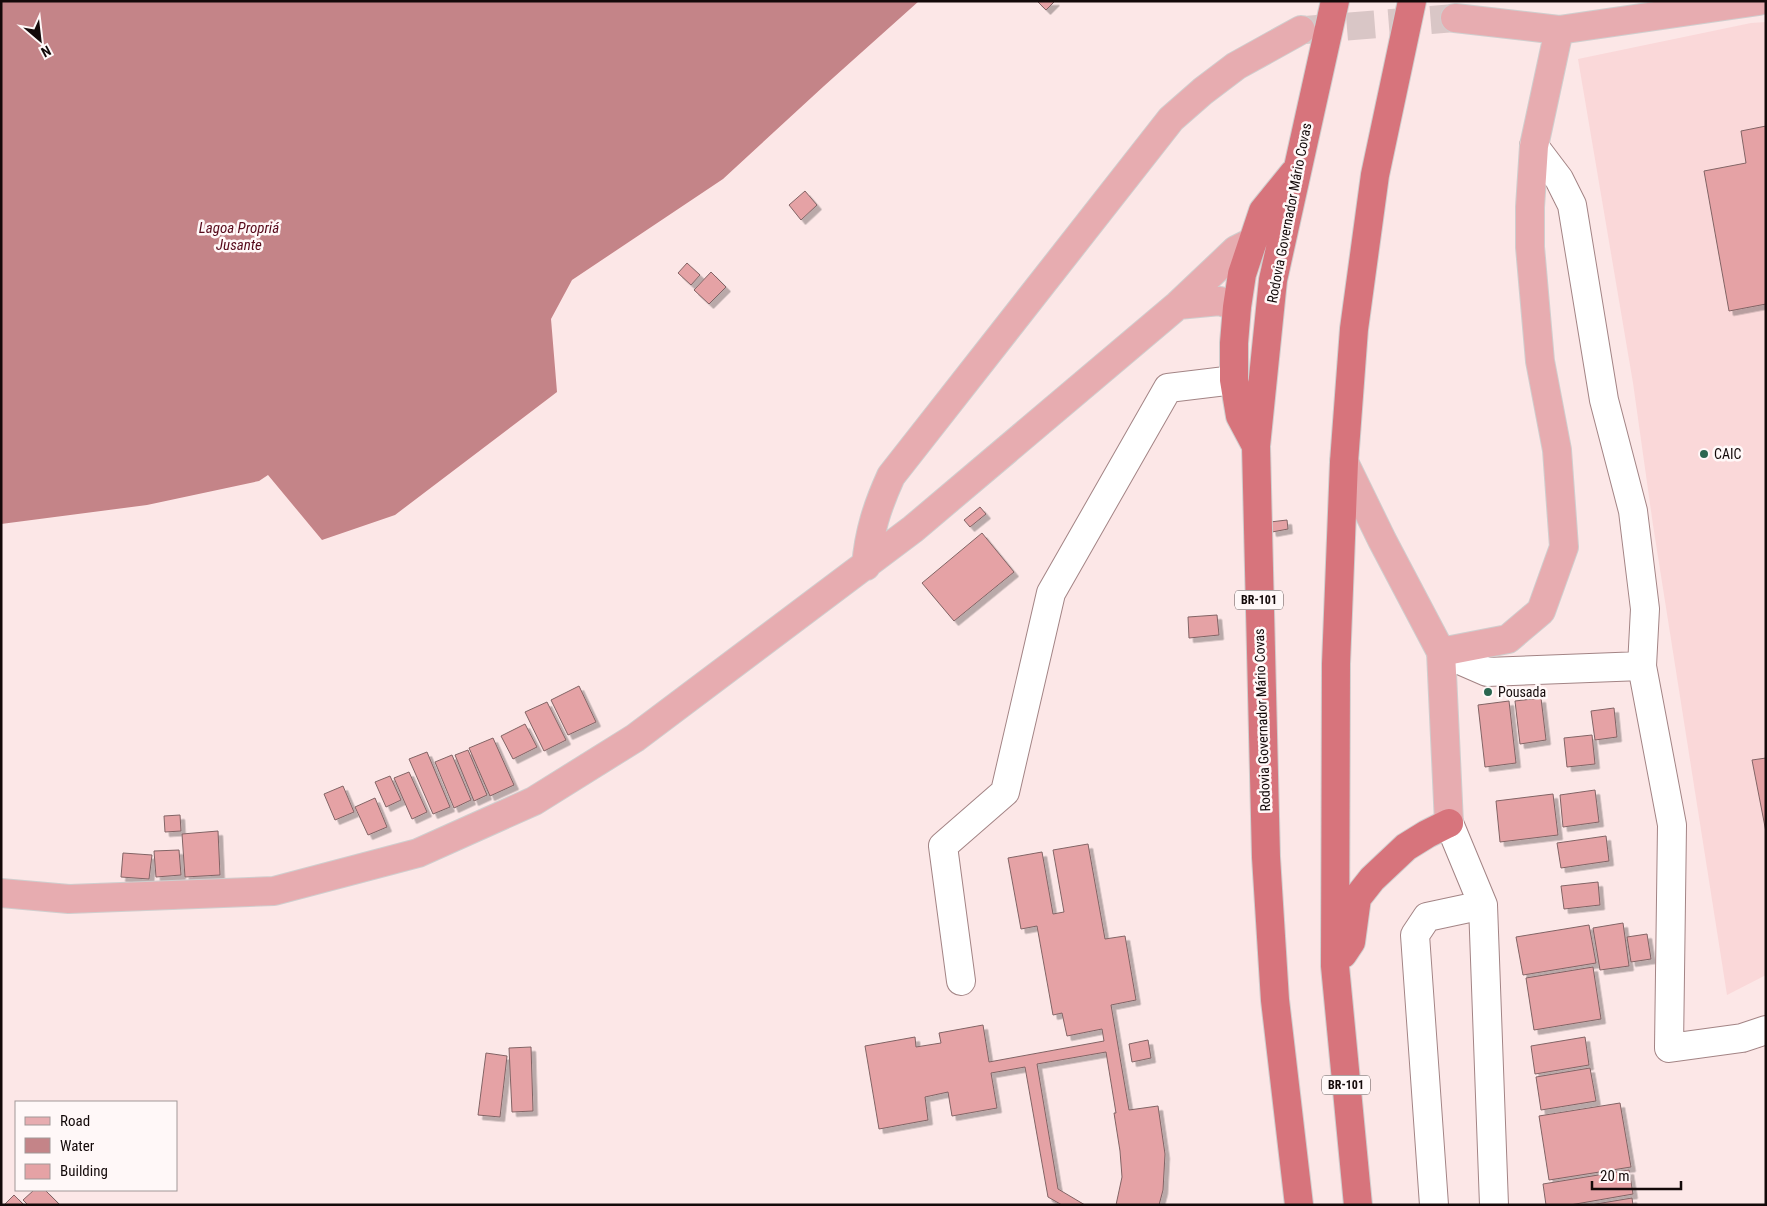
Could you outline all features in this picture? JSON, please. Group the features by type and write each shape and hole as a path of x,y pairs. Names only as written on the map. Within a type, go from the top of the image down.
{"highway":[{"name":"Rodovia Governador Mário Covas","path":"1299,1205 1275,1000 1266,857 1256,446 1273,280 1335,1"},
{"name":"BR-101","path":"1358,1205 1335,966 1336,664 1344,462 1354,329 1375,175 1412,1"},
{"path":"1256,446 1240,416 1234,380 1234,343 1237,307 1242,274 1263,211 1297,169"},
{"path":"1335,966 1351,942 1357,898 1372,879 1406,847 1449,823"}],"main road":[{"path":"1455,18 1559,30 1759,1"},
{"path":"866,566 872,525 880,500 892,476 1171,119 1236,66 1302,30"},
{"path":"1441,652 1508,639 1541,611 1564,547 1557,450 1540,361 1530,247 1530,207 1534,146 1559,30"},
{"path":"1,893 69,899 274,891 418,853 534,802 626,743 914,529 1178,305 1236,250 1252,242"},
{"path":"1178,305 1220,302 1237,307"},
{"path":"1344,462 1382,540 1441,652 1449,823"}],"street":[{"path":"1534,146 1559,180 1572,205 1604,400 1633,511 1645,609 1642,666 1672,825 1669,1048 1742,1038 1766,1030"},
{"path":"961,981 943,846 1005,792 1051,593 1168,388 1234,380"},
{"path":"1441,652 1487,672 1642,666"},
{"path":"1449,823 1483,905 1494,1205"},
{"path":"1434,1205 1415,935 1427,917 1483,905"}],"shaded area":[{"name":"CAIC","path":"1766,22 1766,975 1727,995 1653,525 1633,383 1578,59 1751,23"}],"water":[{"name":"Lagoa Propriá Jusante","path":"1,1 919,1 723,179 572,280 551,319 557,392 395,515 322,540 268,475 259,481 147,505 1,524"}],"building":[{"path":"1037,1 1055,1 1046,10"},
{"path":"1766,126 1766,304 1729,311 1704,171 1746,163 1741,131"},
{"path":"805,191 817,205 801,220 789,205"},
{"path":"687,263 700,275 691,285 678,273"},
{"path":"711,272 726,287 709,304 694,290"},
{"path":"980,507 986,514 970,527 964,520"},
{"path":"1287,520 1288,529 1272,532 1270,522"},
{"path":"982,533 1014,572 954,621 922,583"},
{"path":"1217,615 1219,635 1189,638 1188,617"},
{"path":"579,686 596,722 568,735 551,700"},
{"path":"1541,698 1546,740 1520,744 1515,701"},
{"path":"1509,701 1516,763 1485,767 1478,705"},
{"path":"547,702 566,740 544,751 525,712"},
{"path":"1614,708 1617,737 1595,740 1591,711"},
{"path":"525,724 537,747 513,759 501,736"},
{"path":"1592,735 1595,764 1567,767 1564,738"},
{"path":"493,738 514,785 490,796 469,748"},
{"path":"468,750 487,795 474,801 455,755"},
{"path":"427,752 450,807 433,814 409,759"},
{"path":"452,755 471,800 454,808 435,762"},
{"path":"1766,758 1766,832 1752,760"},
{"path":"409,772 427,812 412,819 394,778"},
{"path":"390,776 401,800 386,807 375,782"},
{"path":"343,786 354,812 335,820 324,794"},
{"path":"1595,790 1599,822 1563,827 1560,795"},
{"path":"1553,794 1558,835 1500,842 1496,801"},
{"path":"375,798 387,827 368,835 355,807"},
{"path":"180,815 181,831 165,832 164,816"},
{"path":"218,831 220,875 185,877 182,834"},
{"path":"1606,836 1609,861 1561,868 1557,843"},
{"path":"1088,844 1105,939 1125,936 1136,1000 1111,1005 1129,1110 1158,1106 1165,1154 1163,1190 1159,1205 1116,1205 1122,1177 1114,1113 1116,1113 1106,1052 1037,1064 1058,1189 1085,1205 1062,1205 1048,1197 1025,1067 991,1073 997,1108 952,1116 948,1092 925,1097 928,1120 879,1129 865,1046 915,1037 916,1047 941,1043 939,1033 983,1025 989,1062 1104,1041 1102,1029 1067,1036 1062,1013 1053,1015 1037,926 1021,929 1008,858 1042,852 1053,914 1064,912 1053,850"},
{"path":"179,850 181,875 156,877 154,851"},
{"path":"123,853 152,855 149,879 121,877"},
{"path":"1598,882 1600,905 1564,909 1561,886"},
{"path":"1623,923 1629,966 1600,970 1593,928"},
{"path":"1589,925 1596,963 1523,975 1516,937"},
{"path":"1647,934 1651,959 1631,962 1627,937"},
{"path":"1593,967 1601,1019 1534,1030 1526,978"},
{"path":"1585,1037 1589,1065 1535,1074 1531,1046"},
{"path":"1148,1040 1151,1058 1132,1062 1129,1044"},
{"path":"531,1047 533,1111 512,1112 509,1048"},
{"path":"486,1053 507,1056 500,1117 478,1115"},
{"path":"1590,1068 1596,1101 1541,1110 1536,1077"},
{"path":"1620,1103 1631,1167 1549,1180 1539,1116"},
{"path":"1629,1170 1633,1194 1570,1205 1546,1205 1543,1184"},
{"path":"33,1191 46,1191 60,1205 28,1205 23,1200"},
{"path":"14,1195 24,1205 4,1205"},
{"path":"1632,1198 1633,1205 1590,1205"}],"tunnel":[{"path":"1305,30 1455,18"}],"place":[{"name":"CAIC","path":"1704,454"},
{"name":"Pousada","path":"1488,692"}]}
